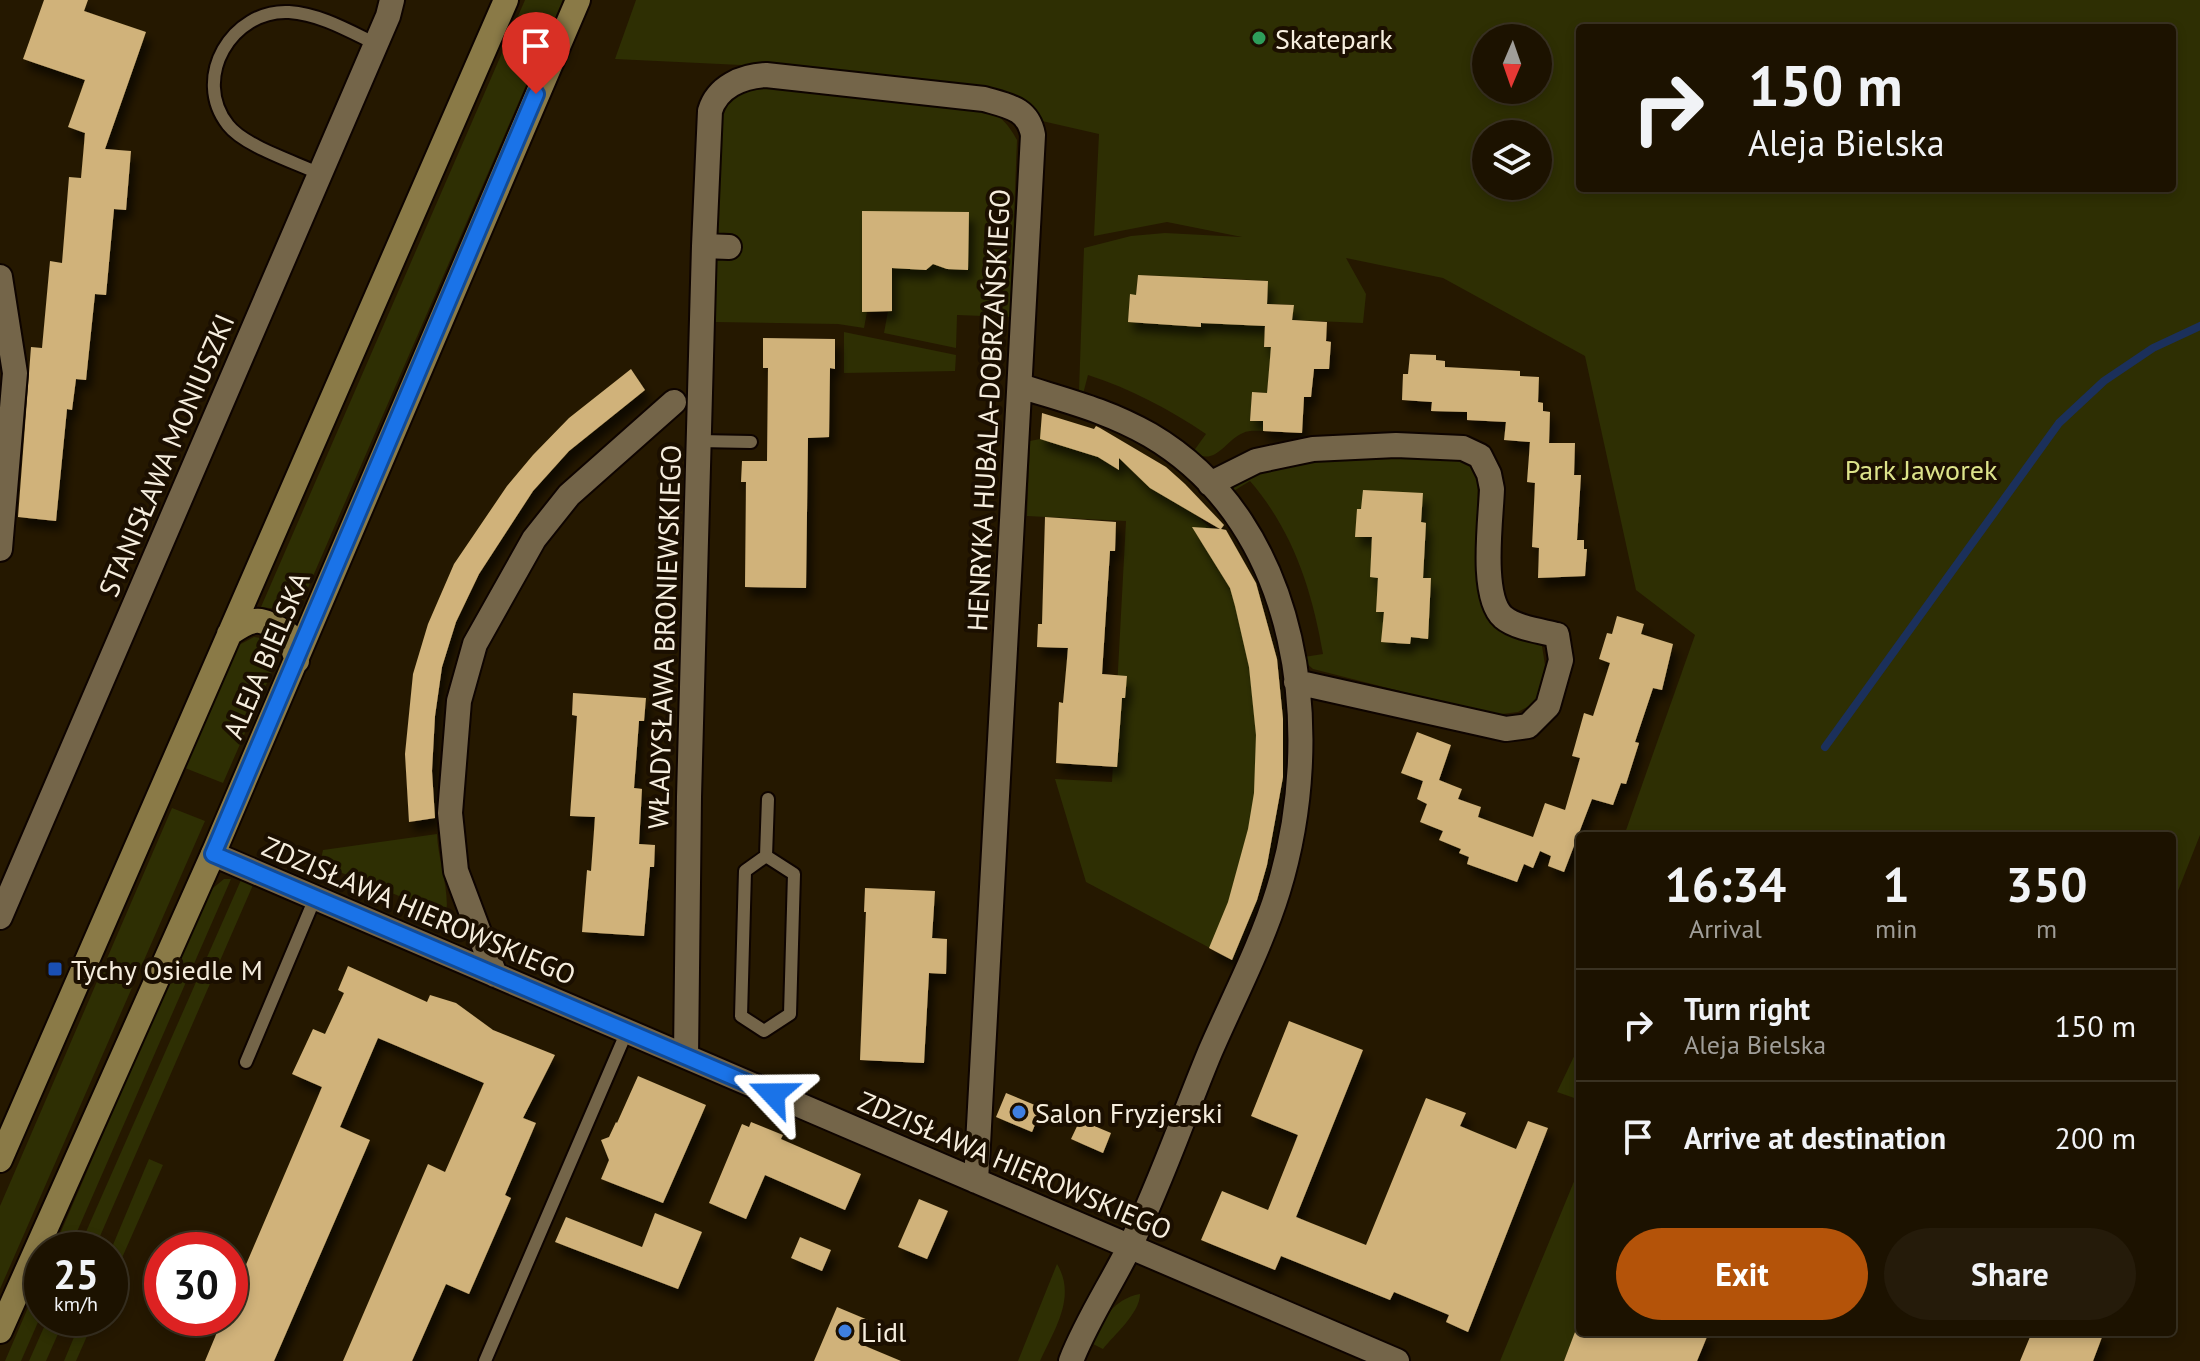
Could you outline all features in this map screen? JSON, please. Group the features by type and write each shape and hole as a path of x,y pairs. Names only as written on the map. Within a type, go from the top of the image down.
{"main road":[{"name":"ALEJA BIELSKA","path":"0,1160 506,0"},
{"name":"ALEJA BIELSKA","path":"0,1331 297,661 578,0"},
{"path":"229,634 249,620 265,621 288,634 297,661"}],"street":[{"name":"STANISŁAWA MONIUSZKI","path":"0,917 390,8"},
{"name":"HENRYKA HUBALA-DOBRZAŃSKIEGO","path":"704,246 710,111 719,95 745,77 766,75 984,99 1015,108 1026,115 1033,135 976,1181"},
{"path":"704,246 729,247"},
{"name":"WŁADYSŁAWA BRONIEWSKIEGO","path":"686,1056 689,797 704,246"},
{"path":"0,277 15,373 0,549"},
{"path":"1020,386 1088,405 1117,418 1152,437 1188,463 1210,484 1246,530 1272,578 1286,622 1296,682 1300,743 1295,817 1278,891 1130,1246 1071,1361"},
{"name":"WŁADYSŁAWA BRONIEWSKIEGO","path":"495,975 456,871 450,813 459,701 475,644 534,539 569,495 674,402"},
{"path":"1210,484 1256,461 1313,449 1396,445 1463,448 1480,456 1492,489 1488,587 1503,617 1528,628 1557,635 1561,660 1548,706 1528,726 1506,729 1296,682"},
{"name":"ZDZISŁAWA HIEROWSKIEGO","path":"213,854 1397,1361"}],"lane":[{"path":"320,174 243,138 229,126 218,109 214,87 217,65 225,43 239,28 263,16 288,12 316,17 376,44"},
{"path":"699,441 751,442"},
{"path":"766,856 768,799"},
{"path":"766,856 794,874 790,1014 764,1031 741,1016 745,871 766,856"},
{"path":"246,1062 315,898"},
{"path":"485,1361 627,1031"}],"green space":[{"path":"525,0 563,0 294,620 277,609 261,607"},
{"name":"Park Jaworek","path":"636,0 2200,0 2200,835 2176,896 2176,832 1625,832 1695,635 1636,590 1585,356 1443,278 1346,258 1366,294 1363,323 1292,320 1293,305 1267,304 1268,281 1203,277 1202,284 1163,276 1138,275 1136,295 1130,295 1129,322 1201,327 1201,322 1265,326 1264,347 1290,348 1288,363 1270,363 1267,393 1252,392 1250,420 1263,421 1263,431 1245,432 1214,455 1201,456 1193,452 1206,434 1164,408 1088,375 1083,394 1079,391 1084,248 1131,236 1165,233 1242,237 1167,222 1094,236 1099,134 1042,121 1007,93 762,66 615,59"},
{"path":"760,85 978,105 1001,118 1017,140 1010,317 957,315 956,348 884,333 888,311 867,312 864,328 838,324 714,322 715,128 728,98"},
{"path":"844,332 956,355 955,371 844,373"},
{"path":"1041,423 1073,432 1150,473 1217,534 1270,724 1223,955 1086,882 1055,779 1112,782 1126,521 1027,516 1030,441 1040,439"},
{"path":"1458,453 1469,461 1477,477 1476,559 1482,601 1490,618 1502,629 1542,646 1545,665 1536,702 1518,712 1494,715 1313,669 1304,657 1323,654 1313,607 1289,541 1250,481 1232,492 1226,482 1308,455"},
{"path":"254,637 268,639 277,651 277,660 223,783 185,768 239,645"},
{"path":"172,808 205,821 0,1289 0,1206"},
{"path":"437,834 446,915 320,864 323,850"},
{"path":"224,879 231,879 77,1232 61,1232 208,892"},
{"path":"241,880 253,885 102,1232 86,1232"},
{"path":"1576,1052 1576,1099 1557,1092"},
{"path":"149,1159 163,1165 128,1244 128,1232 118,1232"},
{"path":"1576,1177 1576,1331 1564,1361 1500,1361"},
{"path":"1057,1264 1065,1289 1057,1325 1040,1361 1018,1361"},
{"path":"1140,1294 1136,1309 1103,1349 1089,1342 1104,1318 1116,1306"},
{"path":"24,1317 24,1336 32,1336 21,1361 5,1361"},
{"path":"40,1336 57,1336 46,1361 29,1361"},
{"path":"74,1336 87,1336 76,1361 64,1361"}],"building":[{"path":"44,0 88,0 84,11 146,32 105,149 131,151 126,210 114,209 106,295 95,294 86,380 76,379 72,410 67,409 56,521 18,517 31,347 42,348 50,261 62,263 69,177 81,178 85,133 68,127 85,80 23,59"},
{"path":"862,211 969,212 968,270 947,269 933,264 926,270 892,268 892,311 862,312"},
{"path":"1138,275 1268,281 1267,304 1294,305 1292,320 1327,322 1326,341 1331,342 1329,369 1314,369 1311,397 1304,397 1302,433 1263,431 1263,421 1250,421 1252,392 1267,393 1271,347 1264,347 1265,326 1201,323 1201,327 1128,322 1130,294 1136,295"},
{"path":"763,338 835,339 835,369 830,368 829,437 808,438 806,588 745,587 746,482 741,482 742,461 767,461 768,368 763,368"},
{"path":"1410,354 1436,355 1436,360 1445,361 1445,367 1520,371 1520,376 1539,377 1538,402 1543,403 1543,411 1550,412 1549,443 1575,443 1574,475 1581,475 1577,540 1584,540 1584,549 1587,549 1585,576 1538,578 1539,548 1532,547 1535,483 1527,482 1530,442 1504,440 1506,422 1467,420 1467,412 1431,411 1432,402 1402,400 1403,374 1408,374"},
{"path":"631,369 645,390 569,451 533,491 479,574 456,622 442,667 432,771 435,818 409,822 405,754 413,674 428,624 454,564 507,486 533,455 569,418"},
{"path":"1042,413 1094,429 1096,426 1166,467 1224,525 1221,529 1226,530 1256,583 1277,659 1283,719 1283,777 1267,865 1257,900 1232,960 1209,948 1228,902 1248,829 1254,793 1256,735 1249,667 1230,588 1192,527 1220,529 1150,488 1119,458 1119,470 1098,457 1040,439"},
{"path":"1363,490 1423,493 1421,522 1426,523 1423,578 1431,578 1428,639 1411,637 1410,644 1381,642 1384,612 1376,612 1378,578 1370,577 1372,537 1355,537 1357,509 1361,509"},
{"path":"1045,517 1116,522 1115,551 1110,551 1102,674 1127,676 1125,698 1122,698 1117,767 1056,763 1059,702 1063,703 1068,648 1037,647 1038,624 1042,624"},
{"path":"1617,616 1644,624 1641,634 1673,644 1662,690 1653,688 1635,742 1639,743 1626,784 1621,783 1613,805 1592,799 1579,832 1576,832 1576,841 1564,872 1548,866 1551,856 1540,851 1533,868 1524,864 1517,882 1467,864 1469,857 1459,853 1461,849 1439,840 1443,831 1420,822 1427,804 1417,799 1423,781 1401,773 1417,732 1451,745 1439,780 1462,789 1458,799 1481,807 1478,817 1533,837 1545,803 1565,810 1580,758 1572,756 1584,713 1593,716 1610,663 1599,659 1607,633 1612,634"},
{"path":"573,693 646,698 644,721 639,721 634,788 642,789 639,844 655,845 644,936 582,932 595,817 570,816 577,716 572,715"},
{"path":"865,888 935,891 932,938 947,939 946,974 929,973 924,1063 860,1060"},
{"path":"348,966 427,1002 430,995 456,1003 493,1030 555,1055 523,1118 536,1123 505,1195 511,1198 469,1294 446,1284 412,1361 343,1361 428,1164 445,1172 484,1083 378,1038 340,1127 370,1140 274,1361 205,1361 215,1336 248,1336 248,1260 322,1087 292,1074 313,1029 325,1034 344,993 338,990"},
{"path":"1289,1021 1363,1050 1296,1217 1366,1245 1426,1098 1466,1113 1460,1126 1516,1149 1528,1121 1548,1128 1468,1332 1446,1322 1449,1315 1394,1292 1390,1300 1281,1256 1275,1270 1201,1240 1222,1191 1268,1210 1298,1135 1251,1116"},
{"path":"638,1076 706,1105 663,1203 601,1179 609,1160 601,1140 609,1137"},
{"name":"Salon Fryzjerski","path":"1006,1093 1042,1108 1032,1132 996,1117"},
{"path":"1080,1120 1111,1133 1103,1153 1071,1139"},
{"path":"751,1122 783,1135 781,1139 861,1174 845,1210 765,1175 746,1219 709,1203 742,1124 749,1127"},
{"path":"919,1199 948,1211 927,1259 898,1247"},
{"path":"655,1213 702,1232 678,1289 555,1242 566,1217 642,1247"},
{"path":"800,1237 831,1250 822,1271 791,1258"},
{"name":"Lidl","path":"837,1307 868,1320 858,1343 901,1361 814,1361"},
{"path":"1575,1332 1576,1336 1707,1336 1697,1361 1564,1361"},
{"path":"2030,1336 2102,1336 2093,1361 2020,1361"}],"waterway":[{"path":"1825,747 2059,423 2104,381 2153,348 2200,326"}],"place":[{"name":"Skatepark","path":"1259,38"},
{"name":"Tychy Osiedle M","path":"55,969"},
{"name":"Salon Fryzjerski","path":"1019,1112"},
{"name":"Lidl","path":"845,1331"}],"route":[{"path":"536,94 213,854 773,1094"}]}
